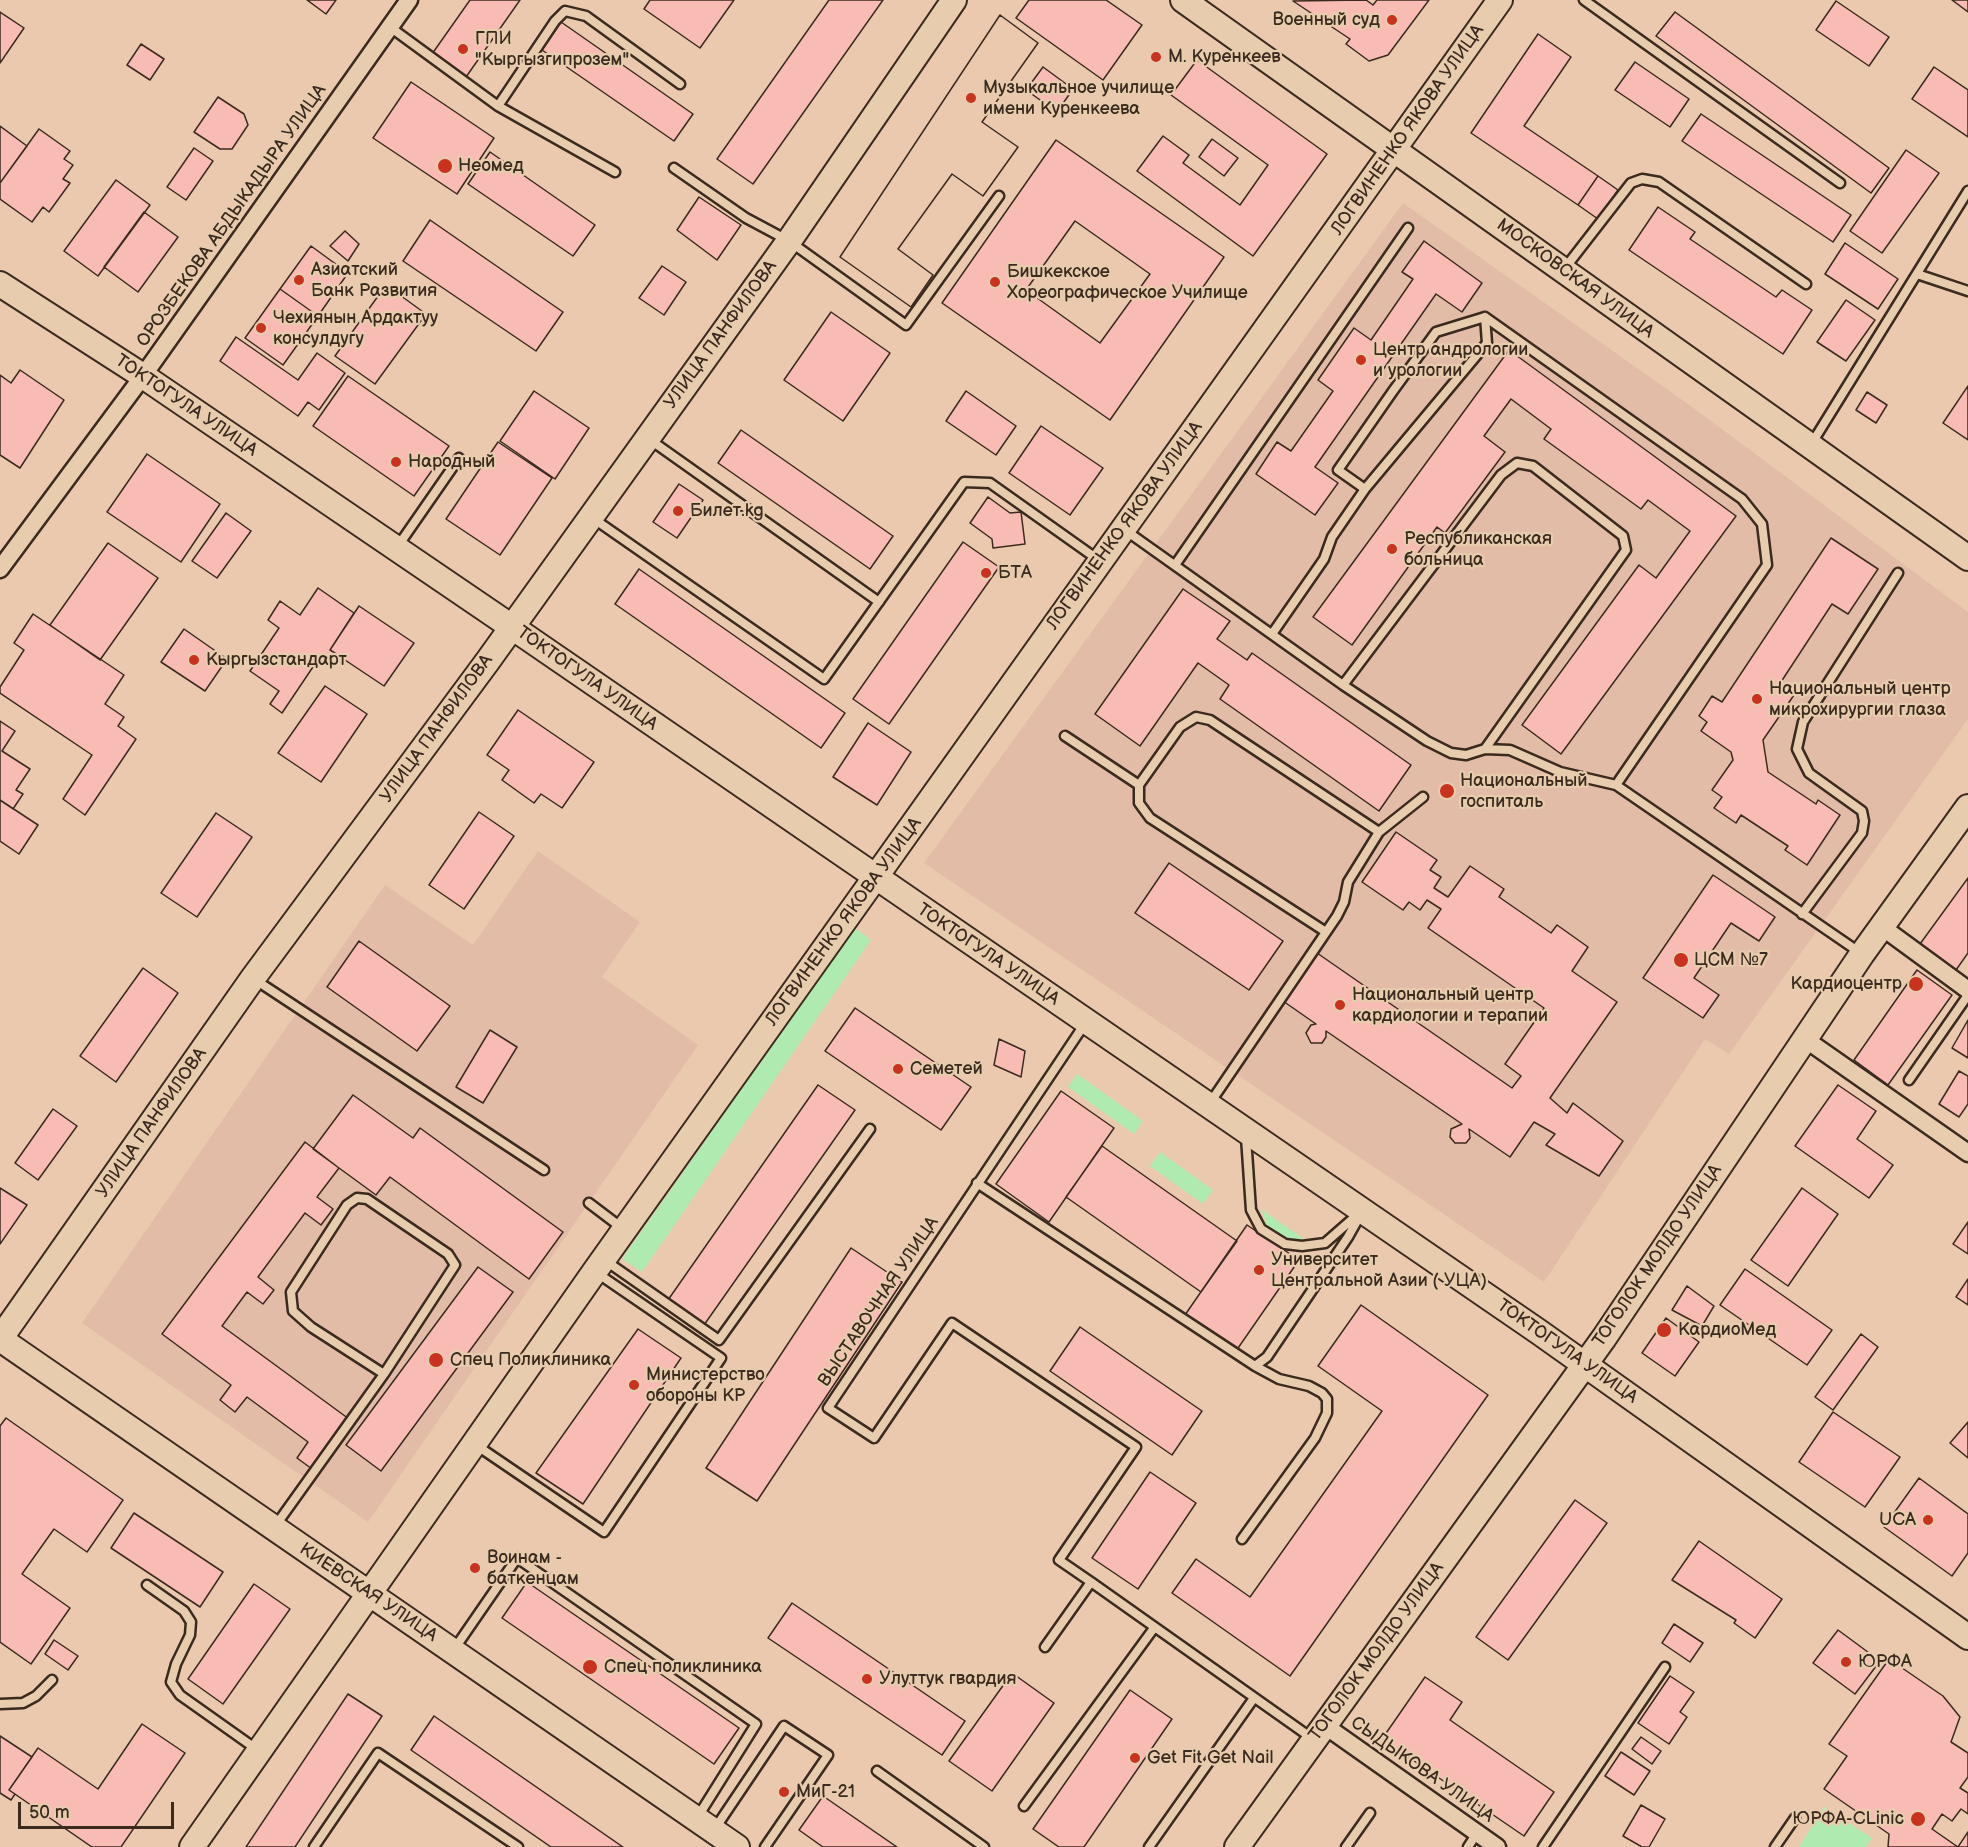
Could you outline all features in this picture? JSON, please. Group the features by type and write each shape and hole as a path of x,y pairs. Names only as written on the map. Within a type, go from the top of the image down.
{"main road":[{"name":"УЛИЦА ПАНФИЛОВА","path":"0,1339 253,978 512,627 789,242 954,0"},
{"name":"МОСКОВСКАЯ УЛИЦА","path":"1183,0 1968,558"},
{"name":"ЛОГВИНЕНКО ЯКОВА УЛИЦА","path":"192,1847 599,1265 1500,0"},
{"name":"ТОКТОГУЛА УЛИЦА","path":"0,284 143,376 512,627 1585,1364 1968,1637"},
{"name":"ТОГОЛОК МОЛДО УЛИЦА","path":"1237,1847 1585,1364 1862,954 1968,807"},
{"name":"КИЕВСКАЯ УЛИЦА","path":"0,1339 736,1847"}],"street":[{"name":"ОРОЗБЕКОВА АБДЫКАДЫРА УЛИЦА","path":"0,569 143,376 409,0"},
{"path":"1882,927 1968,990"},
{"path":"1805,1039 1968,1154"},
{"name":"СЫДЫКОВА УЛИЦА","path":"1319,1732 1473,1840 1497,1847"}],"lane":[{"path":"1584,0 1840,183"},
{"path":"498,106 555,21 565,11 585,16 680,84"},
{"path":"390,27 498,106 615,172"},
{"path":"674,168 746,219 789,242 906,325 999,196"},
{"path":"1563,270 1631,183 1642,179 1659,182 1806,284"},
{"path":"1810,446 1968,191"},
{"path":"1175,565 1408,228"},
{"path":"1917,274 1968,291"},
{"path":"1272,634 1324,559 1332,537 1365,489 1487,343 1485,317"},
{"path":"1365,489 1338,471 1393,391 1436,332 1485,317"},
{"path":"1485,317 1742,499 1762,524 1767,565 1616,785"},
{"path":"647,438 879,602"},
{"path":"396,549 459,458"},
{"path":"1343,685 1502,475 1517,463 1533,466 1623,536 1626,550 1485,750"},
{"path":"591,517 824,679 964,482 990,483 1100,561"},
{"path":"1123,528 1343,685 1451,753 1466,755 1485,750 1510,750 1560,772 1616,785 1862,954"},
{"path":"1802,914 1862,833 1864,821 1862,811 1809,773 1797,749 1803,722 1898,573"},
{"path":"1326,933 1150,818 1139,803 1139,785 1180,727 1196,717 1210,720 1379,832"},
{"path":"1065,736 1139,785"},
{"path":"1208,1106 1326,933 1344,902 1348,882 1379,832 1424,797"},
{"path":"253,978 544,1170"},
{"path":"1909,1080 1968,995"},
{"name":"ВЫСТАВОЧНАЯ УЛИЦА","path":"1086,1022 828,1408 874,1438 952,1323 962,1329 1136,1447 1059,1560 1091,1582"},
{"path":"599,1265 719,1340 870,1129"},
{"path":"1246,1132 1251,1210 1261,1229 1285,1244 1302,1246 1325,1243 1362,1211"},
{"path":"977,1183 1255,1366 1279,1379 1309,1386 1322,1393 1327,1400 1327,1413 1315,1438 1242,1539"},
{"path":"274,1529 384,1374 455,1265 448,1254 367,1199 357,1198 347,1204 291,1292 293,1311 311,1327 384,1374"},
{"path":"589,1203 624,1230"},
{"path":"1255,1366 1267,1357 1348,1237 1362,1211"},
{"path":"473,1443 604,1532 722,1358 599,1265"},
{"path":"453,1651 517,1558 756,1724 705,1825"},
{"path":"1045,1647 1091,1582 1254,1698 1319,1732"},
{"path":"147,1585 184,1611 191,1622 190,1635 176,1664 171,1682 180,1695 259,1751"},
{"path":"1024,1806 1154,1628"},
{"path":"1543,1847 1665,1667"},
{"path":"0,1704 23,1704 36,1696 52,1680"},
{"path":"1149,1847 1254,1698"},
{"path":"705,1825 784,1726 828,1755 765,1847"},
{"path":"314,1847 378,1753 518,1847"},
{"path":"877,1771 984,1847"},
{"path":"1346,1847 1370,1813"},
{"path":"1775,1847 1795,1818"}],"shaded area":[{"name":"Национальный госпиталь","path":"1403,203 1688,404 1968,612 1968,719 1729,1054 1705,1039 1544,1282 924,863"},
{"path":"538,851 640,922 602,977 698,1045 368,1522 82,1323 385,885 473,945"}],"green space":[{"path":"855,928 871,940 642,1272 622,1259"},
{"path":"1077,1074 1143,1121 1134,1134 1068,1087"},
{"path":"1160,1152 1213,1190 1203,1204 1150,1166"},
{"path":"1261,1209 1304,1239 1288,1240 1276,1233 1267,1226"},
{"path":"1824,1807 1872,1838 1866,1847 1799,1847"}],"building":[{"path":"307,0 336,0 326,14"},
{"path":"470,0 520,0 466,77 432,54"},
{"path":"650,0 734,0 700,48 644,9"},
{"path":"829,0 883,0 753,184 717,159"},
{"path":"1029,0 1106,0 1142,25 1103,80 1016,18"},
{"path":"1366,0 1373,5 1377,0 1429,0 1388,55 1369,61 1346,44 1350,39 1293,1"},
{"path":"1952,0 1968,0 1968,12"},
{"path":"1836,1 1889,37 1869,66 1816,30"},
{"path":"0,12 24,28 0,63"},
{"path":"1675,12 1889,168 1871,193 1656,36"},
{"name":"Музыкальное училище имени Куренкеева","path":"1000,15 1038,43 982,122 1018,147 983,196 952,174 898,249 933,275 911,307 840,257"},
{"name":"Музыкальное училище имени Куренкеева","path":"1000,15 1038,43 982,122 1018,147 983,196 952,174 898,249 933,275 911,307 840,257"},
{"path":"561,22 693,114 674,141 542,50"},
{"path":"1538,34 1571,57 1524,126 1598,176 1578,205 1471,133"},
{"path":"141,44 164,59 150,80 127,65"},
{"path":"1197,60 1327,154 1253,256 1137,171 1163,136 1189,155 1183,163 1240,205 1268,165 1171,95"},
{"path":"1635,62 1689,99 1670,127 1615,90"},
{"path":"1043,67 1073,89 1057,112 1026,90"},
{"path":"1934,67 1968,90 1968,137 1912,99"},
{"name":"Неомед","path":"411,82 494,138 457,194 373,138"},
{"path":"218,97 244,114 248,125 232,149 220,149 194,132"},
{"path":"1701,114 1851,215 1833,242 1682,141"},
{"path":"0,126 27,146 0,183"},
{"path":"39,129 70,151 64,159 73,165 63,179 70,183 49,212 43,207 32,222 0,199 0,183"},
{"path":"1212,139 1238,158 1224,176 1199,157"},
{"name":"Бишкекское Хореографическое Училище","path":"1056,140 1224,257 1110,420 942,303","holes":["1075,221 1150,274 1100,343 1026,290"]},
{"path":"194,148 213,161 186,200 167,187"},
{"path":"1906,150 1939,173 1882,253 1850,231"},
{"path":"490,152 595,225 573,256 468,184"},
{"path":"1598,176 1618,190 1598,219 1578,205"},
{"path":"116,180 150,205 98,276 64,251"},
{"path":"699,197 741,225 717,260 677,230"},
{"path":"1658,207 1695,232 1690,239 1776,297 1782,290 1812,310 1783,354 1629,250"},
{"path":"144,212 178,237 138,292 104,267"},
{"path":"430,220 563,312 536,351 403,261"},
{"path":"345,231 359,244 348,261 330,246"},
{"name":"Центр андрологии и урологии","path":"1424,241 1482,283 1462,312 1436,294 1315,467 1338,483 1315,515 1256,474 1277,442 1291,451 1333,391 1318,380 1354,328 1371,340 1413,279 1402,272"},
{"path":"1845,243 1898,279 1878,309 1825,274"},
{"path":"311,246 348,273 318,316 280,289"},
{"path":"662,266 686,282 664,315 639,298"},
{"path":"386,285 426,314 375,384 335,356"},
{"path":"280,289 318,316 283,365 245,338"},
{"path":"1846,300 1875,320 1846,361 1817,342"},
{"path":"831,312 890,353 843,421 784,380"},
{"path":"236,337 298,380 317,353 345,373 319,410 308,402 298,416 220,361"},
{"name":"Республиканская больница","path":"1509,350 1736,516 1561,754 1522,725 1639,565 1656,578 1690,531 1648,500 1641,509 1544,439 1551,429 1511,399 1484,436 1505,452 1445,533 1437,527 1352,645 1313,617"},
{"path":"20,370 64,400 20,468 0,455 0,375 11,383"},
{"path":"348,376 449,446 414,496 313,426"},
{"path":"1968,386 1968,440 1943,423"},
{"path":"534,391 589,428 555,479 500,441"},
{"path":"966,391 1016,426 996,455 946,421"},
{"path":"1867,392 1887,405 1876,423 1856,410"},
{"path":"1041,426 1103,468 1070,515 1009,473"},
{"path":"741,430 893,536 870,569 718,463"},
{"path":"498,442 552,478 500,555 446,519"},
{"path":"147,454 220,504 181,562 107,512"},
{"name":"Билет.kg","path":"679,484 703,500 677,538 653,522"},
{"path":"988,497 1010,513 1021,512 1025,544 993,548 992,539 970,523"},
{"path":"226,513 251,531 217,578 192,561"},
{"name":"Национальный центр микрохирургии глаза","path":"1831,538 1878,569 1848,614 1832,604 1779,685 1794,695 1763,740 1768,772 1816,804 1818,800 1840,815 1807,865 1785,850 1788,846 1741,815 1736,823 1714,808 1722,797 1712,790 1733,760 1731,752 1701,731 1707,722 1699,716 1712,696 1722,702"},
{"path":"963,542 999,567 889,724 853,699"},
{"path":"108,543 158,578 100,660 50,625"},
{"path":"639,569 845,713 821,748 615,604"},
{"path":"318,588 354,613 330,650 335,653 330,661 321,655 282,713 270,704 279,691 250,671 279,628 268,620 280,601 300,615"},
{"path":"1183,589 1230,621 1217,639 1247,660 1252,653 1411,765 1379,811 1220,699 1229,685 1198,663 1140,746 1095,714"},
{"path":"359,606 414,643 384,686 330,650"},
{"path":"33,614 124,675 105,704 124,717 118,726 136,739 85,815 63,799 92,755 0,693 0,687 24,650 14,643"},
{"name":"Кыргызстандарт","path":"184,629 227,659 205,691 161,662"},
{"path":"325,686 367,714 321,782 278,753"},
{"path":"518,710 594,762 562,808 541,794 534,803 502,780 509,770 487,755"},
{"path":"0,721 15,731 2,751 30,769 16,790 23,794 13,809 0,800"},
{"path":"868,723 911,752 877,805 833,777"},
{"path":"0,800 38,825 19,854 0,841"},
{"path":"479,812 514,836 464,909 429,885"},
{"path":"216,813 252,837 197,917 161,893"},
{"name":"Национальный центр кардиологии и терапии","path":"1396,832 1437,860 1430,870 1441,877 1434,888 1448,897 1470,866 1504,889 1499,897 1551,933 1557,925 1588,947 1572,971 1617,1002 1550,1098 1567,1113 1573,1103 1623,1141 1599,1176 1546,1145 1555,1134 1534,1122 1510,1157 1469,1129 1470,1138 1466,1143 1455,1143 1450,1137 1451,1129 1462,1124 1326,1031 1326,1037 1322,1043 1311,1043 1306,1033 1311,1025 1316,1024 1283,1001 1317,953 1512,1088 1521,1076 1505,1064 1544,1008 1428,928 1441,909 1427,900 1420,910 1409,902 1403,910 1362,882"},
{"path":"1169,863 1283,941 1249,990 1135,913"},
{"name":"ЦСМ №7","path":"1713,875 1775,917 1759,941 1731,923 1694,978 1719,995 1703,1018 1643,978"},
{"path":"1968,878 1968,953 1956,970 1920,944"},
{"path":"359,941 450,1006 417,1051 327,987"},
{"path":"143,968 178,993 116,1082 80,1056"},
{"path":"1917,970 1952,995 1888,1085 1854,1060"},
{"name":"Семетей","path":"855,1008 971,1087 941,1130 825,1051"},
{"path":"1968,1020 1968,1058 1952,1048"},
{"path":"490,1030 517,1047 483,1103 456,1087"},
{"path":"999,1039 1025,1051 1021,1077 994,1065"},
{"path":"1959,1071 1968,1076 1968,1104 1959,1117 1939,1104"},
{"path":"818,1085 855,1110 704,1325 668,1300"},
{"path":"1838,1085 1876,1111 1857,1139 1893,1165 1869,1198 1795,1146"},
{"path":"1061,1091 1114,1128 1049,1222 996,1184"},
{"path":"353,1095 413,1138 420,1128 563,1232 529,1279 390,1177 376,1195 313,1149"},
{"path":"53,1109 77,1126 38,1180 15,1163"},
{"path":"305,1142 339,1168 317,1197 333,1209 321,1225 305,1213 258,1277 274,1290 263,1304 247,1292 222,1326 349,1419 312,1469 297,1458 308,1442 247,1397 235,1412 220,1400 231,1385 162,1334"},
{"path":"1102,1146 1237,1241 1201,1292 1066,1197"},
{"path":"0,1188 27,1205 0,1244"},
{"path":"1802,1188 1838,1214 1788,1286 1751,1260"},
{"path":"1968,1222 1968,1254 1953,1244"},
{"path":"1247,1225 1299,1260 1236,1351 1185,1315"},
{"path":"851,1248 902,1282 757,1501 706,1468"},
{"name":"Спец Поликлиника","path":"478,1267 513,1292 381,1471 346,1445"},
{"path":"1745,1269 1832,1330 1807,1365 1720,1305"},
{"path":"1968,1279 1968,1305 1956,1297"},
{"path":"1687,1286 1714,1306 1702,1326 1672,1310"},
{"path":"1361,1305 1488,1395 1290,1676 1172,1593 1196,1559 1250,1597 1382,1411 1318,1366"},
{"path":"1666,1318 1699,1342 1675,1376 1642,1353"},
{"path":"1080,1327 1202,1411 1172,1455 1050,1371"},
{"path":"638,1329 681,1358 583,1504 536,1473"},
{"path":"1861,1334 1878,1347 1833,1410 1815,1397"},
{"path":"1833,1412 1900,1457 1865,1507 1799,1462"},
{"path":"6,1418 123,1500 87,1552 54,1529 22,1574 70,1608 31,1664 0,1642 0,1426"},
{"path":"1968,1422 1968,1458 1950,1443"},
{"path":"1150,1472 1196,1503 1138,1589 1092,1558"},
{"name":"UCA","path":"1919,1478 1968,1514 1968,1553 1952,1576 1884,1527"},
{"path":"1575,1500 1607,1523 1508,1660 1476,1637"},
{"path":"134,1513 223,1572 200,1607 111,1548"},
{"path":"1699,1541 1782,1599 1755,1638 1734,1623 1736,1620 1672,1580"},
{"path":"527,1582 739,1728 714,1764 502,1618"},
{"path":"254,1584 290,1609 223,1704 188,1679"},
{"name":"Улуттук гвардия","path":"792,1603 965,1721 942,1755 768,1638"},
{"path":"1674,1624 1703,1643 1690,1662 1662,1643"},
{"name":"ЮРФА","path":"1838,1630 1880,1661 1855,1694 1813,1663"},
{"path":"54,1640 78,1656 68,1670 45,1654"},
{"path":"1889,1659 1943,1696 1960,1717 1951,1742 1968,1753 1968,1777 1960,1788 1968,1793 1968,1814 1961,1809 1952,1821 1942,1814 1932,1829 1958,1847 1888,1847 1889,1834 1824,1789 1847,1756 1829,1744"},
{"path":"1012,1673 1054,1703 992,1791 949,1761"},
{"path":"1670,1676 1694,1692 1680,1712 1687,1717 1669,1744 1638,1723"},
{"path":"1425,1677 1462,1702 1450,1720 1554,1792 1524,1836 1382,1739"},
{"path":"1130,1690 1172,1719 1084,1847 1059,1847 1033,1829"},
{"path":"348,1694 382,1716 295,1847 246,1847"},
{"path":"434,1716 623,1847 551,1847 411,1750"},
{"path":"142,1724 185,1753 121,1847 92,1847 9,1790 38,1748 98,1789"},
{"path":"0,1736 32,1757 9,1790 15,1794 11,1800 0,1793"},
{"path":"1641,1737 1661,1751 1652,1764 1632,1749"},
{"path":"1621,1752 1650,1771 1634,1795 1605,1776"},
{"path":"823,1796 897,1847 823,1847 799,1830"},
{"path":"1641,1805 1665,1819 1649,1847 1642,1847 1623,1836"},
{"path":"1968,1832 1968,1847 1958,1847"}],"place":[{"name":"Военный суд","path":"1392,20"},
{"name":"ГПИ \"Кыргызгипрозем\"","path":"463,49"},
{"name":"М. Куренкеев","path":"1156,57"},
{"name":"Музыкальное училище имени Куренкеева","path":"971,98"},
{"name":"Неомед","path":"445,166"},
{"name":"Азиатский Банк Развития","path":"299,280"},
{"name":"Бишкекское Хореографическое Училище","path":"995,282"},
{"name":"Чехиянын Ардактуу консулдугу","path":"261,328"},
{"name":"Центр андрологии и урологии","path":"1361,360"},
{"name":"Народный","path":"396,462"},
{"name":"Билет.kg","path":"678,511"},
{"name":"Республиканская больница","path":"1392,549"},
{"name":"БТА","path":"986,573"},
{"name":"Кыргызстандарт","path":"194,660"},
{"name":"Национальный центр микрохирургии глаза","path":"1757,699"},
{"name":"Национальный госпиталь","path":"1447,791"},
{"name":"ЦСМ №7","path":"1681,960"},
{"name":"Кардиоцентр","path":"1916,984"},
{"name":"Национальный центр кардиологии и терапии","path":"1340,1005"},
{"name":"Семетей","path":"898,1069"},
{"name":"Университет Центральной Азии ( УЦА)","path":"1259,1270"},
{"name":"КардиоМед","path":"1664,1330"},
{"name":"Спец Поликлиника","path":"436,1360"},
{"name":"Министерство обороны КР","path":"634,1385"},
{"name":"UCA","path":"1928,1520"},
{"name":"Воинам - баткенцам","path":"475,1568"},
{"name":"ЮРФА","path":"1846,1662"},
{"name":"Спец поликлиника","path":"590,1667"},
{"name":"Улуттук гвардия","path":"867,1679"},
{"name":"Get Fit Get Nail","path":"1135,1758"},
{"name":"МиГ-21","path":"784,1792"},
{"name":"ЮРФА-CLinic","path":"1918,1819"}]}
